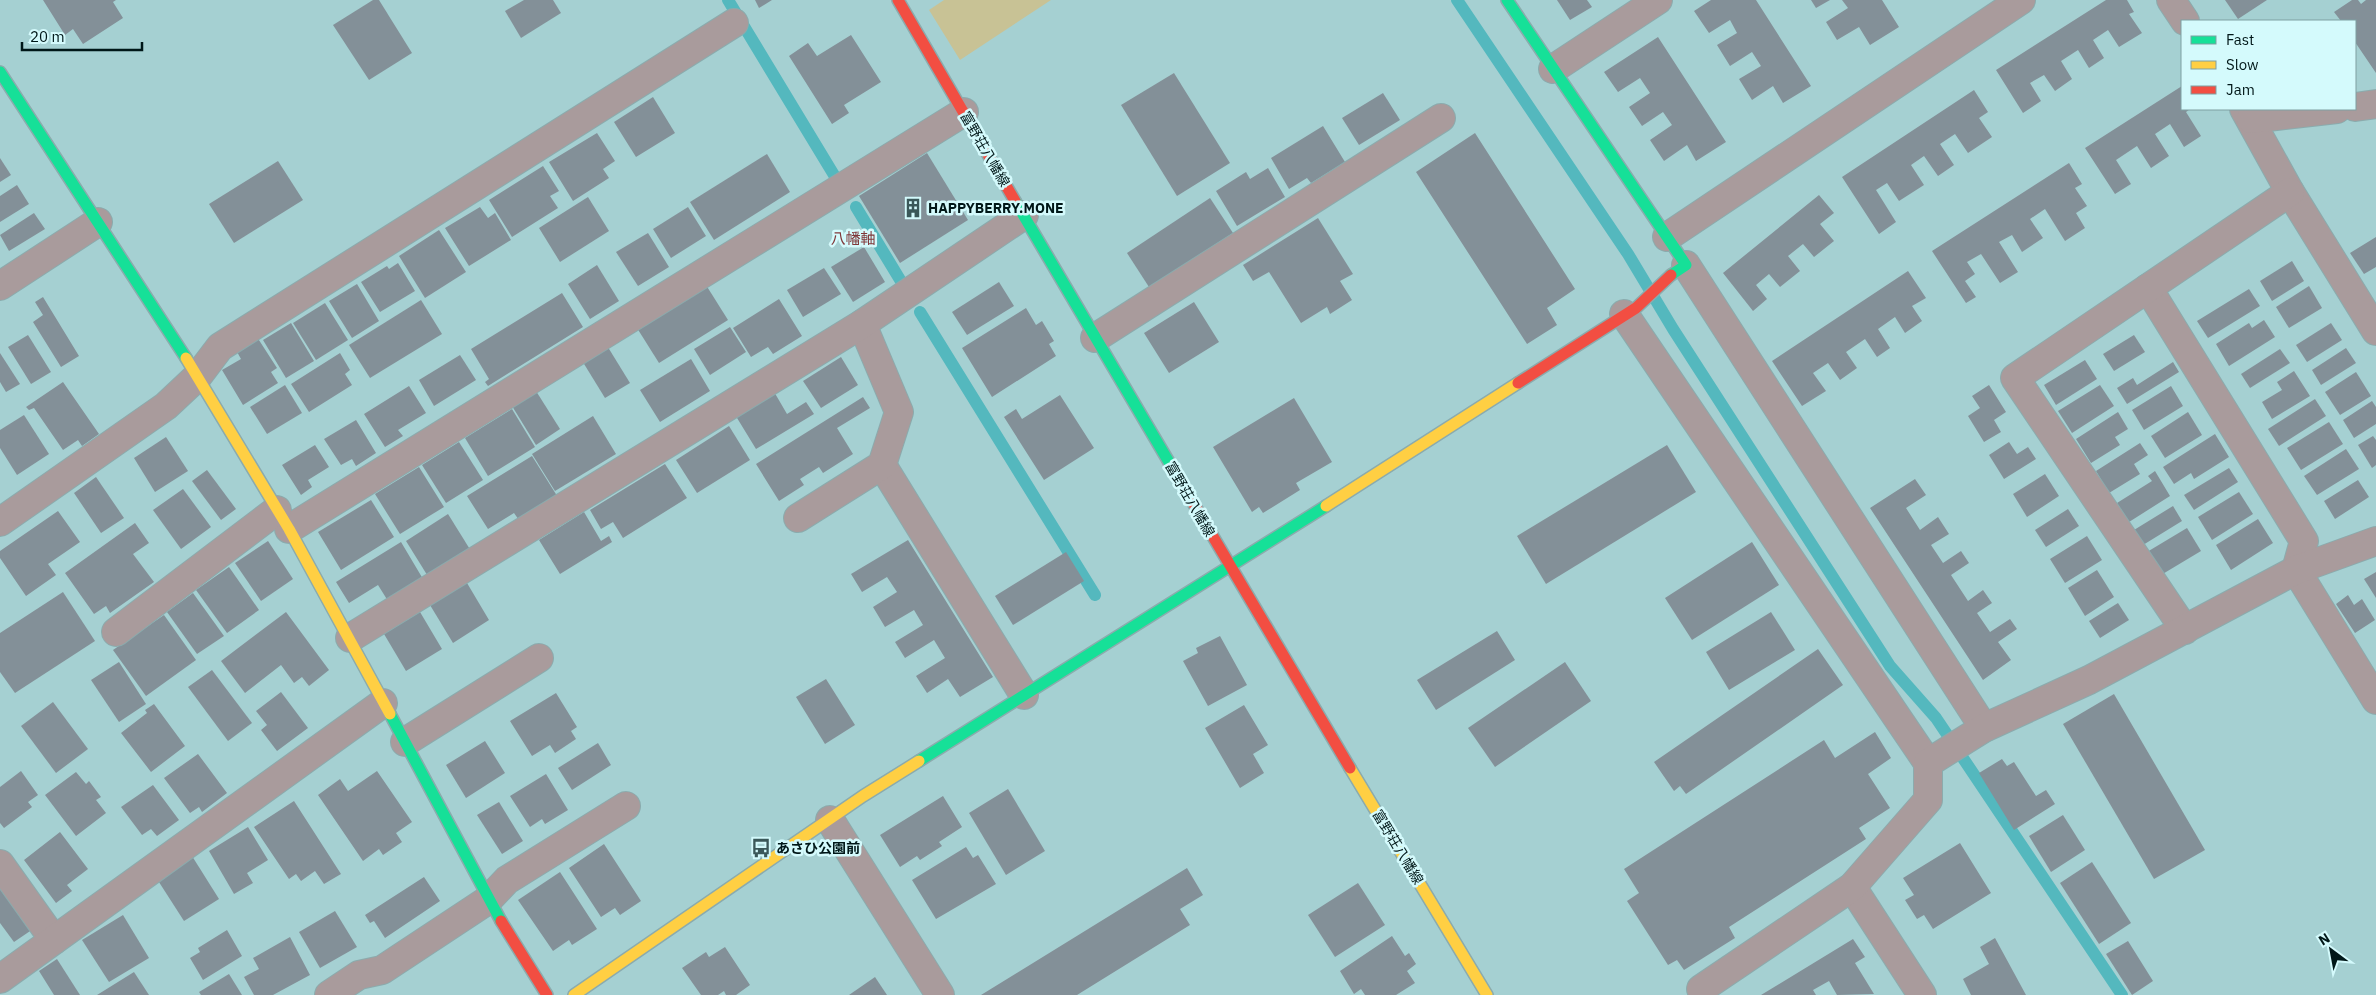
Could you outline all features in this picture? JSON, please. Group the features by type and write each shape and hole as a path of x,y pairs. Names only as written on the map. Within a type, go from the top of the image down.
{"street":[{"path":"1507,0 1667,236 1676,272 1974,734"},
{"path":"1552,69 1658,0"},
{"path":"1667,236 2021,0"},
{"path":"2171,0 2184,20"},
{"name":"富野荘八幡線","path":"906,3 964,112 1230,567 1487,995"},
{"path":"0,522 166,406 198,376 220,347 734,23"},
{"path":"0,72 198,376 350,638 488,900 547,995"},
{"path":"2356,107 2376,104"},
{"path":"2319,110 2247,114 2290,192 2376,331"},
{"path":"116,632 283,520 964,112"},
{"path":"1096,338 1442,118"},
{"path":"2185,630 2015,378 2290,192"},
{"path":"350,638 862,324 1024,215"},
{"path":"0,286 98,222"},
{"path":"574,995 863,796 1230,567 1630,311 1676,272"},
{"path":"2148,288 2304,541 2296,570 2376,700"},
{"path":"1630,311 1932,761 1928,800 1852,886 1701,989"},
{"path":"798,518 882,465 899,412 862,324"},
{"path":"882,465 1024,695"},
{"path":"1932,761 1974,734 2088,680 2296,570 2376,541"},
{"path":"405,742 539,658"},
{"path":"0,979 383,703"},
{"path":"328,995 359,975 382,970 488,900 507,880 626,806"},
{"path":"830,820 940,995"},
{"path":"0,864 54,940"},
{"path":"1852,886 1922,995"}],"shaded area":[{"path":"944,0 1051,0 960,60 929,10"}],"building":[{"path":"43,0 116,0 113,2 123,18 83,44 73,29 65,35"},
{"path":"373,0 379,0 412,53 369,80 333,25"},
{"path":"524,0 553,0 561,13 521,38 505,11"},
{"path":"755,0 772,0 759,8"},
{"path":"1557,0 1587,0 1592,7 1570,20"},
{"path":"1711,0 1756,0 1811,86 1783,103 1773,86 1752,100 1739,79 1761,66 1752,52 1730,66 1717,45 1737,33 1730,20 1709,33 1694,11"},
{"path":"1811,0 1830,0 1816,8"},
{"path":"1842,0 1882,0 1899,27 1870,45 1859,27 1837,40 1826,22 1848,8"},
{"path":"2106,0 2127,0 2134,12 2129,14 2142,33 2119,47 2108,30 2093,40 2104,58 2089,68 2078,50 2061,61 2072,79 2055,91 2044,75 2030,83 2041,101 2023,113 1996,70"},
{"path":"2225,0 2267,0 2238,19"},
{"path":"2352,0 2358,0 2361,4 2366,0 2376,0 2376,73 2356,43 2356,20 2340,20 2334,12"},
{"path":"851,35 881,82 844,105 849,113 832,124 789,56 808,43 817,56"},
{"path":"1658,37 1726,142 1696,161 1687,145 1664,161 1650,140 1672,125 1663,112 1642,126 1629,107 1650,93 1640,78 1618,92 1604,72"},
{"path":"1174,73 1230,163 1177,196 1121,105"},
{"path":"2181,87 2181,110 2189,110 2186,112 2201,136 2184,147 2170,124 2155,134 2169,156 2151,168 2137,146 2116,160 2131,184 2115,194 2085,148"},
{"path":"1974,90 1988,112 1979,118 1992,137 1968,153 1955,134 1940,144 1954,165 1938,176 1924,156 1911,165 1924,185 1899,201 1887,183 1876,190 1896,222 1879,234 1842,177"},
{"path":"1383,93 1400,120 1359,145 1342,118"},
{"path":"653,97 675,133 636,157 614,122"},
{"path":"1323,126 1345,162 1311,183 1307,178 1289,189 1271,158"},
{"path":"597,133 615,161 603,169 609,178 573,201 549,162"},
{"path":"1475,133 1575,289 1547,308 1557,325 1527,344 1416,172"},
{"name":"HAPPYBERRY.MONE","path":"927,153 968,220 900,263 859,196"},
{"path":"767,154 790,192 714,240 690,202"},
{"path":"0,158 11,175 0,182"},
{"path":"278,161 303,200 234,243 209,204"},
{"path":"2069,163 2082,184 2075,188 2087,206 2076,213 2085,228 2065,241 2045,209 2030,219 2043,238 2022,252 2012,235 1999,242 2018,272 2000,283 1981,254 1967,262 1975,274 1965,281 1976,297 1966,303 1932,251"},
{"path":"543,166 559,191 550,196 558,208 512,237 489,200"},
{"path":"1268,168 1285,197 1237,226 1216,191 1246,172 1250,179"},
{"path":"17,185 29,204 0,222 0,196"},
{"path":"1819,195 1834,213 1820,224 1834,241 1814,257 1803,244 1788,256 1800,271 1780,287 1769,274 1756,285 1767,299 1753,311 1723,273"},
{"path":"588,197 609,231 560,262 539,228"},
{"path":"1210,198 1233,233 1149,287 1127,253"},
{"path":"480,207 488,218 495,213 511,240 469,266 445,228"},
{"path":"688,207 706,236 671,258 653,229"},
{"path":"34,213 45,229 9,251 0,235"},
{"path":"1318,218 1353,274 1340,281 1352,300 1330,314 1327,307 1301,323 1269,272 1253,281 1243,265"},
{"path":"439,230 466,272 425,298 399,256"},
{"path":"648,233 669,267 638,286 616,252"},
{"path":"2376,237 2376,267 2364,274 2350,253"},
{"path":"864,247 885,282 853,302 831,267"},
{"path":"2292,261 2304,281 2272,301 2260,281"},
{"path":"398,263 415,291 380,312 361,282 387,266 389,269"},
{"path":"597,265 619,301 590,319 568,284"},
{"path":"824,268 841,294 803,317 787,290"},
{"path":"1908,271 1926,298 1912,306 1922,321 1905,333 1895,317 1878,329 1890,348 1877,357 1865,339 1846,352 1857,368 1840,380 1828,363 1813,373 1826,391 1802,406 1772,361"},
{"path":"999,282 1014,306 967,335 952,312"},
{"path":"357,284 379,321 352,338 329,301"},
{"path":"706,285 728,320 659,363 637,328"},
{"path":"2309,286 2322,308 2289,328 2276,307"},
{"path":"2249,289 2260,306 2208,338 2197,321"},
{"path":"562,293 583,327 488,386 485,382 489,379 471,349"},
{"path":"43,297 79,356 61,367 33,322 43,315 35,302"},
{"path":"779,299 802,336 773,354 768,347 751,357 733,328"},
{"path":"421,300 442,334 370,378 349,345"},
{"path":"1194,302 1219,342 1169,373 1144,333"},
{"path":"325,303 348,340 316,360 293,323"},
{"path":"1026,308 1036,325 1042,321 1054,341 1049,344 1056,356 992,397 962,348"},
{"path":"2264,320 2275,337 2229,366 2216,344 2249,323 2252,328"},
{"path":"291,323 314,361 286,378 263,340"},
{"path":"2331,323 2342,340 2307,362 2296,345"},
{"path":"730,327 746,352 710,375 694,349"},
{"path":"28,335 51,372 31,384 8,347"},
{"path":"2134,335 2145,352 2114,371 2103,354"},
{"path":"257,337 277,368 271,372 278,383 243,405 222,370 241,359 236,350"},
{"path":"606,344 630,383 605,398 581,359"},
{"path":"2346,348 2356,363 2321,385 2312,370"},
{"path":"2280,349 2290,363 2250,388 2241,374"},
{"path":"0,353 20,384 6,392 0,382"},
{"path":"340,353 350,370 345,374 352,385 309,412 291,384"},
{"path":"460,355 476,380 434,406 419,380"},
{"path":"841,357 858,385 821,408 803,381"},
{"path":"691,359 710,391 660,422 640,390"},
{"path":"2085,360 2097,379 2056,405 2044,385"},
{"path":"2173,362 2179,372 2127,404 2117,388 2133,378 2137,385"},
{"path":"2294,371 2310,396 2272,419 2262,402 2282,390 2277,382"},
{"path":"2356,372 2371,396 2340,415 2325,392"},
{"path":"63,382 99,434 82,446 78,440 63,450 34,408 29,410 26,407"},
{"path":"285,385 302,413 267,434 250,407"},
{"path":"1989,385 2006,412 1994,420 2001,432 1984,442 1968,416 1980,408 1972,396"},
{"path":"2100,385 2114,406 2072,433 2058,411"},
{"path":"409,386 426,413 398,430 403,436 385,447 364,414"},
{"path":"2171,386 2183,406 2144,430 2132,410"},
{"path":"773,390 787,414 806,402 814,414 756,449 734,413"},
{"path":"536,391 560,429 536,445 512,406"},
{"path":"1060,395 1094,448 1044,480 1004,417 1016,409 1022,419"},
{"path":"863,397 870,408 837,428 853,454 823,473 819,467 800,479 804,485 779,501 756,464"},
{"path":"1294,398 1332,462 1296,483 1300,490 1263,513 1259,507 1252,512 1213,447"},
{"path":"2315,399 2326,416 2279,446 2268,429"},
{"path":"2372,401 2376,407 2376,424 2354,438 2343,420"},
{"path":"512,409 535,447 488,476 465,438"},
{"path":"2118,412 2128,429 2115,437 2120,445 2091,463 2076,439"},
{"path":"2188,412 2202,435 2165,458 2151,436"},
{"path":"24,415 49,454 17,475 0,448 0,430"},
{"path":"593,416 616,454 555,491 532,454"},
{"path":"356,420 376,453 356,466 352,459 341,465 324,439"},
{"path":"2329,422 2343,444 2301,470 2287,448"},
{"path":"729,426 750,460 697,493 676,460"},
{"path":"2215,434 2229,457 2194,479 2191,473 2174,484 2163,467"},
{"path":"2373,436 2376,440 2376,465 2372,468 2358,445"},
{"path":"166,437 188,471 155,492 134,458"},
{"path":"459,442 483,480 446,503 422,465"},
{"path":"2009,442 2017,454 2028,447 2036,459 2004,479 1989,455"},
{"path":"2140,443 2148,455 2134,464 2140,474 2109,493 2096,471"},
{"path":"315,445 329,467 308,480 312,487 301,495 282,465"},
{"path":"1667,445 1696,492 1546,584 1517,536"},
{"path":"2346,449 2359,469 2317,495 2304,476"},
{"path":"532,456 559,499 521,523 514,513 488,529 467,496"},
{"path":"665,464 687,498 623,538 613,522 601,529 590,510"},
{"path":"419,467 444,507 400,534 375,494"},
{"path":"2229,468 2238,482 2194,510 2184,495"},
{"path":"207,470 236,509 221,520 192,481"},
{"path":"2155,471 2170,496 2129,522 2117,503 2152,481 2148,476"},
{"path":"2045,474 2059,496 2027,517 2013,494"},
{"path":"96,477 124,518 101,533 74,493"},
{"path":"1915,479 1926,495 1906,508 1920,530 1938,517 1949,534 1931,545 1943,563 1961,551 1969,563 1951,575 1968,601 1983,590 1992,603 1977,613 1990,632 2010,619 2017,629 1998,642 2011,660 1983,680 1870,508"},
{"path":"2358,480 2369,497 2335,519 2324,501"},
{"path":"183,489 211,527 181,549 153,510"},
{"path":"2239,492 2253,514 2212,540 2198,517"},
{"path":"371,500 394,537 341,570 318,532"},
{"path":"2173,506 2182,521 2143,545 2134,530"},
{"path":"2068,509 2079,526 2046,547 2035,530"},
{"path":"58,511 80,542 48,564 56,575 26,596 0,558 0,551"},
{"path":"584,512 601,541 609,536 612,542 560,574 539,540"},
{"path":"448,514 471,551 429,578 406,541"},
{"path":"2258,519 2273,543 2231,570 2216,545"},
{"path":"135,523 149,543 133,554 154,582 110,613 106,606 94,614 65,573"},
{"path":"2187,528 2201,551 2161,575 2147,552"},
{"path":"2087,536 2102,560 2065,583 2050,559"},
{"path":"908,540 993,677 960,697 948,679 927,693 916,676 945,658 934,640 905,658 895,642 923,625 914,610 885,627 873,607 897,592 887,577 862,592 851,574"},
{"path":"268,541 293,579 261,601 235,563"},
{"path":"401,542 423,579 388,601 378,585 349,603 336,582"},
{"path":"1752,542 1779,585 1692,640 1665,598"},
{"path":"1066,552 1084,581 1013,625 995,596"},
{"path":"229,567 259,610 227,633 196,590"},
{"path":"2097,570 2114,597 2085,616 2068,588"},
{"path":"2376,572 2376,598 2364,579"},
{"path":"467,583 489,620 453,643 430,605"},
{"path":"63,592 95,641 15,693 0,672 0,633"},
{"path":"193,593 224,636 197,654 167,612"},
{"path":"2348,595 2354,605 2362,599 2375,620 2355,633 2336,604"},
{"path":"2118,603 2129,620 2100,638 2089,621"},
{"path":"286,612 329,670 309,686 302,677 294,683 281,665 245,693 221,661"},
{"path":"420,612 442,649 406,671 384,634"},
{"path":"1771,612 1795,650 1729,690 1706,652"},
{"path":"164,615 196,660 146,696 113,650"},
{"path":"1497,631 1515,660 1436,710 1417,680"},
{"path":"1220,636 1247,685 1208,706 1183,661 1198,653 1196,648"},
{"path":"1818,649 1843,685 1686,794 1680,786 1674,791 1654,762"},
{"path":"119,662 146,704 119,722 91,680"},
{"path":"1565,662 1591,701 1495,767 1468,728"},
{"path":"212,670 252,723 228,741 188,687"},
{"path":"826,679 855,725 825,744 796,697"},
{"path":"281,692 308,728 277,751 261,730 267,725 256,711"},
{"path":"556,693 577,727 571,731 576,739 555,753 550,745 532,756 510,721"},
{"path":"2114,694 2205,850 2154,879 2063,724"},
{"path":"53,702 88,749 56,773 21,726"},
{"path":"154,704 185,746 151,772 121,733 147,713 145,710"},
{"path":"1244,705 1268,745 1253,754 1264,773 1240,788 1205,728"},
{"path":"1875,732 1891,758 1868,774 1890,808 1859,828 1866,839 1729,927 1735,938 1684,970 1677,960 1668,965 1627,901 1639,893 1624,869 1824,740 1835,758"},
{"path":"485,741 505,773 466,798 446,765"},
{"path":"598,743 611,765 572,790 558,768"},
{"path":"198,754 227,793 202,812 199,807 190,813 164,778"},
{"path":"2002,759 2007,766 2014,762 2036,796 2046,790 2055,804 2014,830 1979,773"},
{"path":"21,771 38,795 28,802 32,807 4,828 0,823 0,787"},
{"path":"377,771 412,822 396,833 402,842 383,855 379,849 363,861 318,795 340,779 348,791"},
{"path":"76,772 86,784 89,781 101,797 96,800 106,813 76,836 45,795"},
{"path":"546,774 568,810 545,824 542,819 530,827 510,796"},
{"path":"153,785 179,820 157,836 151,829 142,835 121,807"},
{"path":"1008,789 1045,851 1006,875 969,813"},
{"path":"943,796 962,827 939,842 942,846 920,860 917,856 900,867 880,835"},
{"path":"294,801 341,874 324,884 315,871 301,881 296,874 289,879 254,827"},
{"path":"499,802 523,841 502,854 477,815"},
{"path":"2063,815 2085,850 2051,872 2029,836"},
{"path":"248,827 268,860 247,873 253,883 234,894 209,851"},
{"path":"60,832 88,869 67,885 72,891 56,903 24,860"},
{"path":"1960,843 1991,893 1933,929 1924,915 1917,919 1905,900 1914,895 1903,878"},
{"path":"604,844 641,901 620,915 615,908 601,917 569,868"},
{"path":"966,847 973,858 978,855 996,884 936,919 912,880"},
{"path":"192,856 219,899 184,921 157,879"},
{"path":"2092,862 2131,923 2099,944 2060,883"},
{"path":"1187,868 1203,895 1180,909 1190,925 1077,995 981,995"},
{"path":"560,872 597,929 572,945 569,940 553,951 518,900"},
{"path":"424,877 440,901 385,938 374,921 370,923 365,915"},
{"path":"0,879 36,927 14,942 0,923"},
{"path":"1358,883 1385,925 1335,957 1308,915"},
{"path":"335,911 357,947 320,968 299,932"},
{"path":"123,915 149,958 109,982 82,940"},
{"path":"227,930 242,956 203,980 190,958 200,952 198,948"},
{"path":"1392,936 1405,956 1409,953 1416,964 1407,971 1415,983 1396,995 1365,995 1361,989 1354,994 1340,971"},
{"path":"290,937 310,975 273,995 254,995 244,977 259,969 253,958"},
{"path":"1995,938 2026,995 1971,995 1963,979 1989,964 1980,947"},
{"path":"1853,939 1865,957 1855,963 1874,994 1837,995 1829,981 1813,990 1816,995 1761,995"},
{"path":"2128,941 2153,981 2132,995 2106,954"},
{"path":"725,947 750,985 736,995 726,995 724,991 718,995 701,995 682,968 706,952 709,957"},
{"path":"57,959 80,995 54,995 39,971"},
{"path":"134,972 149,995 97,995"},
{"path":"229,974 242,995 201,995 199,992"},
{"path":"875,977 887,995 849,995"}],"waterway":[{"path":"728,0 834,175"},
{"path":"1457,0 1628,254 1673,329 1890,666 1936,718 2122,995"},
{"path":"856,207 902,283"},
{"path":"920,312 1095,595"}],"traffic: fast":[{"path":"1507,0 1686,265 1671,275"},
{"path":"0,72 186,358"},
{"path":"1015,201 1176,474"},
{"path":"919,761 1326,506"},
{"path":"390,714 501,921"}],"traffic: slow":[{"path":"186,358 289,529 390,714"},
{"path":"1326,506 1518,383"},
{"path":"574,995 863,796 919,761"},
{"path":"1350,768 1487,995"}],"traffic: jam":[{"path":"898,0 1015,201"},
{"path":"1518,383 1636,308 1671,275"},
{"path":"1176,474 1350,768"},
{"path":"501,921 547,995"}],"place":[{"name":"HAPPYBERRY.MONE","path":"913,208"},
{"name":"あさひ公園前","path":"761,848"}],"district":[{"name":"八幡軸","path":"853,239"}]}
